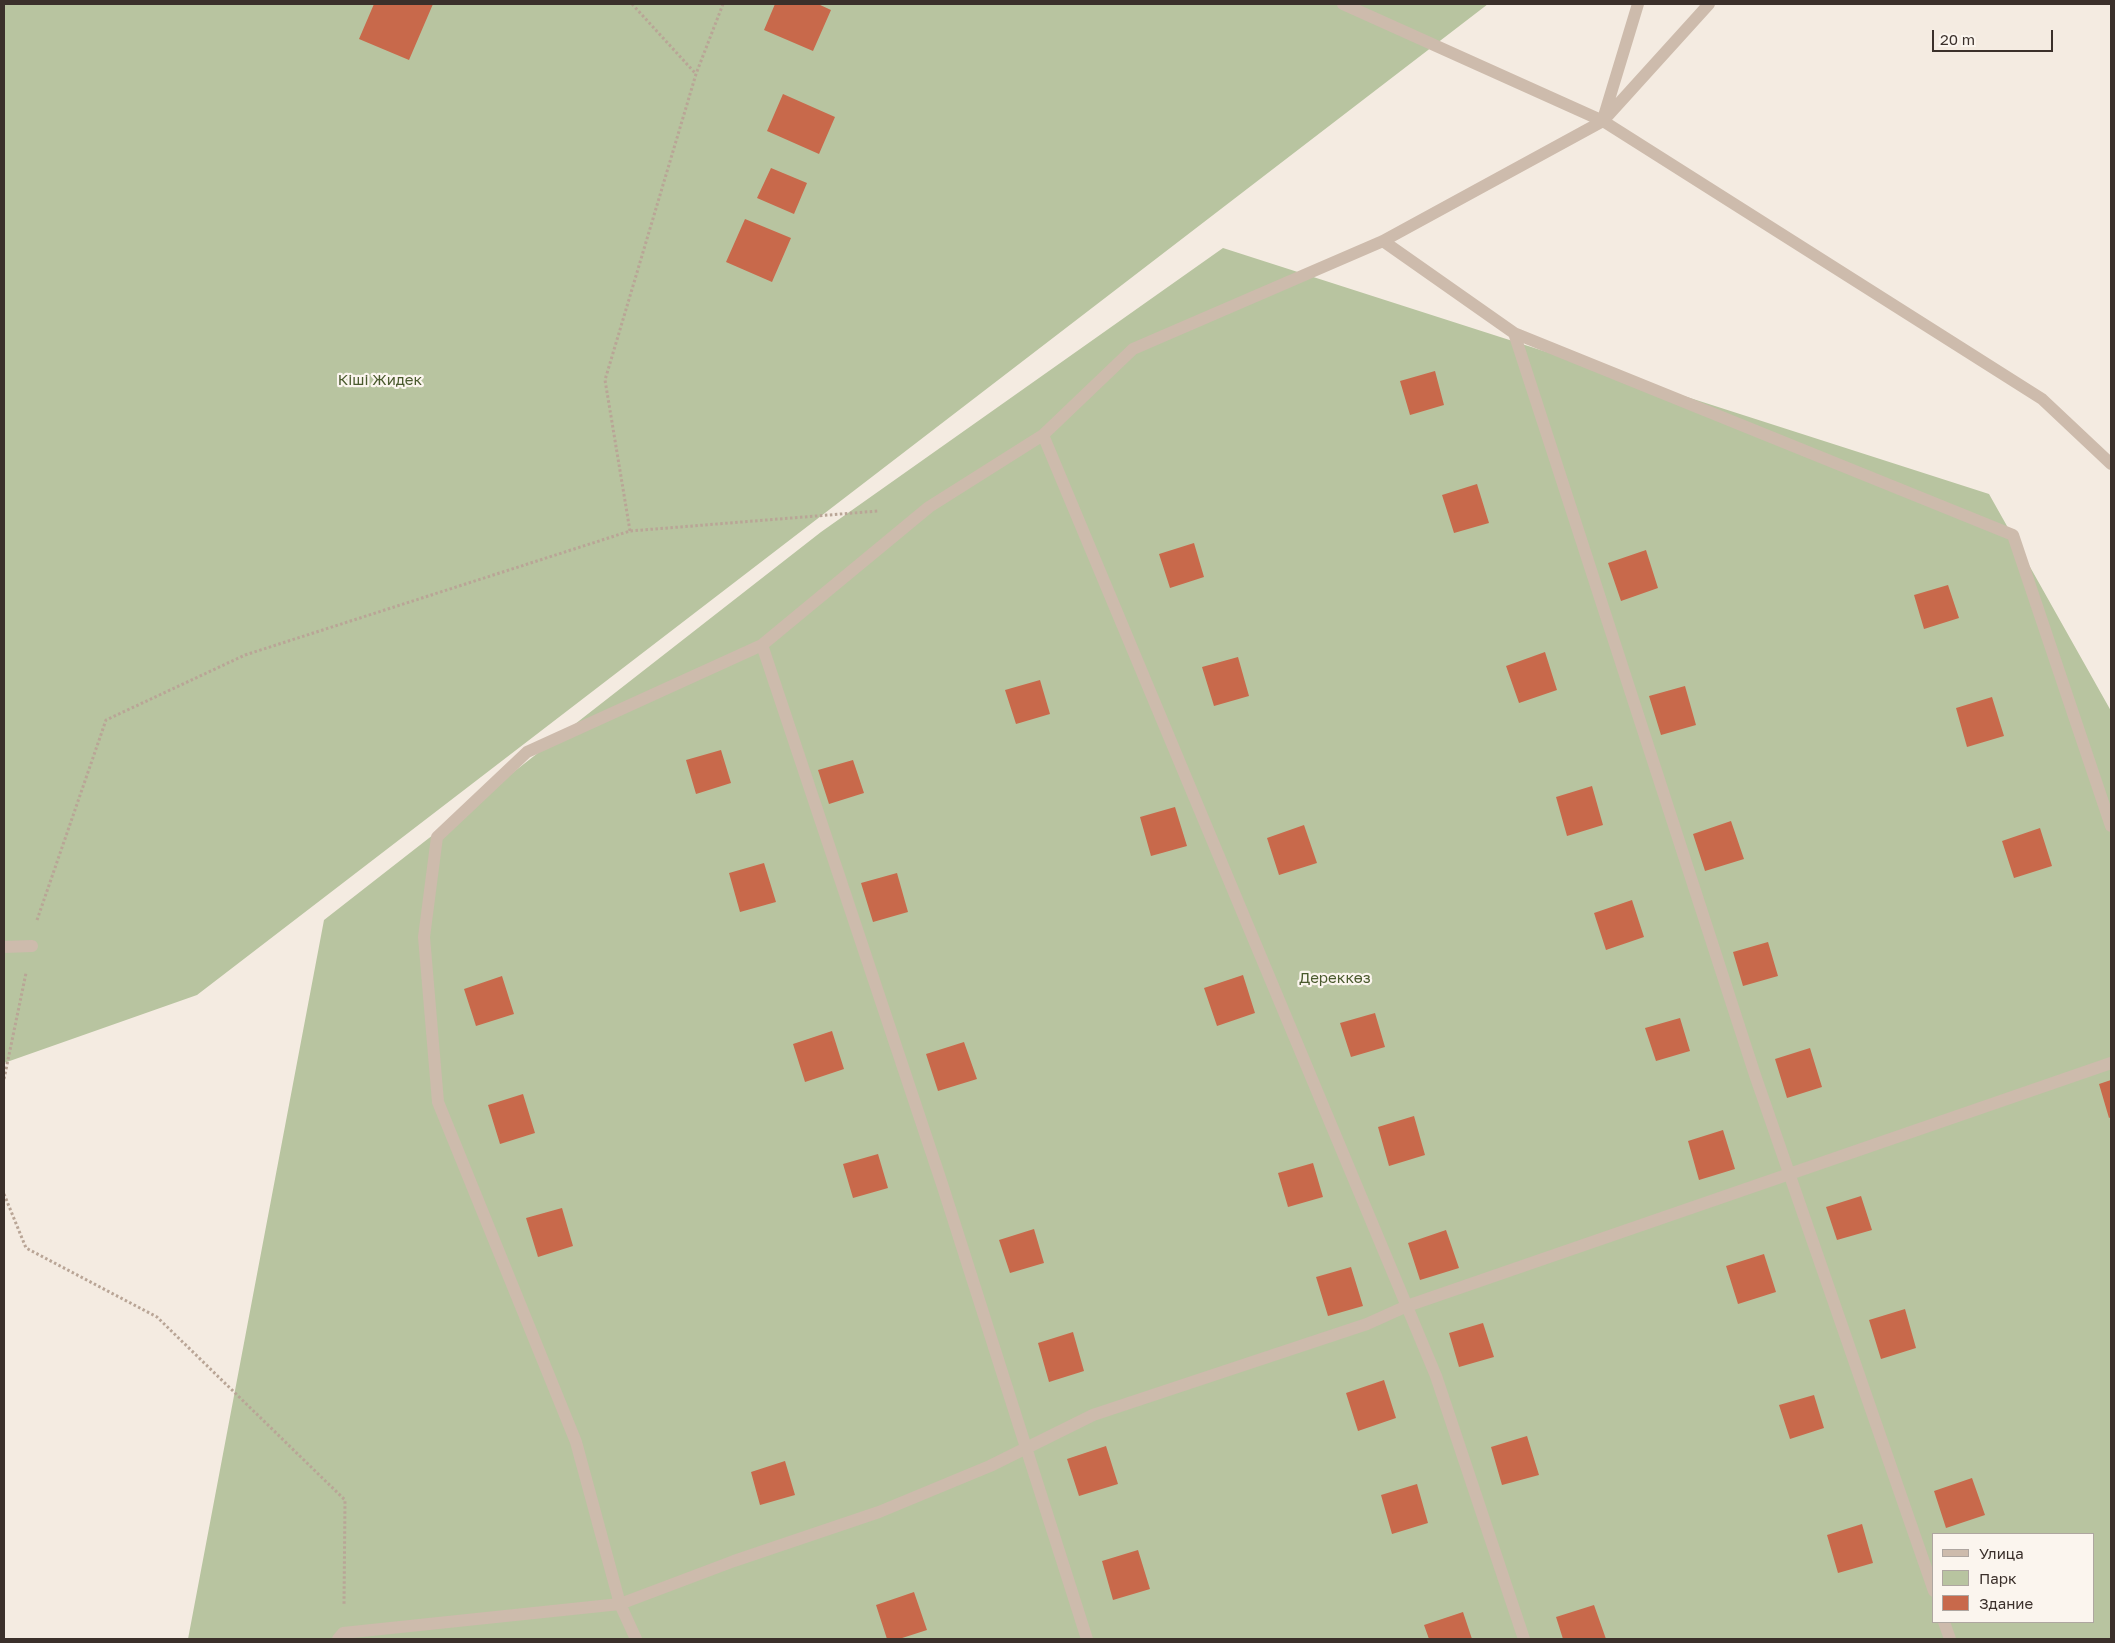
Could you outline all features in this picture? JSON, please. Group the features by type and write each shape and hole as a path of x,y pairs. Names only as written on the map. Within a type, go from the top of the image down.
{"street":[{"path":"1343,4 1602,121 2042,399 2111,464"},
{"path":"1602,121 1638,4"},
{"path":"636,1639 620,1604 576,1442 438,1102 424,938 437,837 527,752 762,645 929,507 1043,435 1133,349 1383,241 1602,121 1708,4"},
{"path":"1383,241 1514,333 2013,535 2111,826"},
{"path":"1514,333 1752,1065 1932,1585"},
{"path":"1043,435 1436,1376 1524,1639"},
{"path":"762,645 943,1187 1087,1639"},
{"path":"4,947 32,946"},
{"path":"341,1637 620,1604 734,1561 879,1512 990,1466 1093,1415 1368,1324 1407,1306 2111,1063"},
{"path":"1944,1623 1950,1639"}],"path":[{"path":"632,4 696,74"},
{"path":"630,531 605,380 696,74 723,4"},
{"path":"4,1079 39,914 106,720 245,655 630,531 881,510"},
{"path":"4,1194 26,1248 157,1317 345,1500 341,1637"}],"green space":[{"name":"Кіші Жидек","path":"4,4 1488,4 197,995 4,1063"},
{"name":"Дереккөз","path":"1223,248 1989,494 2111,711 2111,1639 188,1639 324,920 821,532"}],"building":[{"path":"374,4 433,4 409,60 359,39"},
{"path":"775,4 818,4 831,10 813,51 764,30"},
{"path":"783,94 835,117 819,154 767,131"},
{"path":"771,168 807,183 794,214 757,198"},
{"path":"745,219 791,238 772,282 726,262"},
{"path":"1435,371 1444,405 1410,415 1400,381"},
{"path":"1477,484 1489,523 1454,533 1442,495"},
{"path":"1194,543 1204,577 1170,588 1159,554"},
{"path":"1646,550 1658,588 1621,601 1608,563"},
{"path":"1948,585 1959,618 1924,629 1914,595"},
{"path":"1545,652 1557,690 1519,703 1506,666"},
{"path":"1238,657 1249,696 1214,706 1202,667"},
{"path":"1040,680 1050,714 1016,724 1005,690"},
{"path":"1685,686 1696,725 1661,735 1649,696"},
{"path":"1992,697 2004,736 1967,747 1956,708"},
{"path":"721,750 731,783 696,794 686,760"},
{"path":"853,760 864,793 829,804 818,770"},
{"path":"1592,786 1603,825 1567,836 1556,797"},
{"path":"1175,807 1187,846 1151,856 1140,817"},
{"path":"1731,821 1744,859 1705,871 1693,834"},
{"path":"1304,825 1317,863 1279,875 1267,838"},
{"path":"2040,828 2052,866 2014,878 2002,841"},
{"path":"764,863 776,902 740,912 729,873"},
{"path":"897,873 908,912 873,922 861,883"},
{"path":"1632,900 1644,937 1606,950 1594,913"},
{"path":"1768,942 1778,976 1743,986 1733,952"},
{"path":"1243,975 1255,1013 1217,1026 1204,988"},
{"path":"502,976 514,1014 476,1026 464,989"},
{"path":"1375,1013 1385,1047 1351,1057 1340,1023"},
{"path":"1680,1018 1690,1051 1656,1061 1645,1028"},
{"path":"832,1031 844,1069 805,1082 793,1044"},
{"path":"964,1042 977,1079 938,1091 926,1054"},
{"path":"1810,1048 1822,1087 1787,1098 1775,1059"},
{"path":"2111,1080 2111,1117 2109,1118 2099,1084"},
{"path":"523,1094 535,1133 500,1144 488,1105"},
{"path":"1414,1116 1425,1155 1389,1166 1378,1127"},
{"path":"1723,1130 1735,1169 1699,1180 1688,1141"},
{"path":"878,1154 888,1188 853,1198 843,1164"},
{"path":"1313,1163 1323,1197 1288,1207 1278,1173"},
{"path":"1861,1196 1872,1230 1837,1240 1826,1207"},
{"path":"562,1208 573,1246 538,1257 526,1218"},
{"path":"1034,1229 1044,1263 1010,1273 999,1240"},
{"path":"1446,1230 1459,1268 1420,1280 1408,1243"},
{"path":"1764,1254 1776,1292 1738,1304 1726,1266"},
{"path":"1351,1267 1363,1306 1328,1316 1316,1277"},
{"path":"1905,1309 1916,1348 1881,1359 1869,1320"},
{"path":"1483,1323 1494,1357 1459,1367 1449,1333"},
{"path":"1073,1332 1084,1371 1049,1382 1038,1343"},
{"path":"1384,1380 1396,1418 1358,1431 1346,1393"},
{"path":"1814,1395 1824,1428 1790,1439 1779,1405"},
{"path":"1527,1436 1539,1475 1502,1485 1491,1447"},
{"path":"1106,1446 1118,1484 1079,1496 1067,1459"},
{"path":"785,1461 795,1495 760,1505 751,1472"},
{"path":"1972,1478 1985,1515 1946,1528 1934,1491"},
{"path":"1417,1484 1428,1523 1392,1534 1381,1495"},
{"path":"1862,1524 1873,1563 1838,1573 1827,1535"},
{"path":"1138,1550 1150,1589 1113,1600 1102,1561"},
{"path":"914,1592 927,1630 899,1639 887,1639 876,1605"},
{"path":"1594,1605 1606,1639 1563,1639 1556,1617"},
{"path":"1463,1612 1472,1639 1429,1639 1424,1625"}]}
